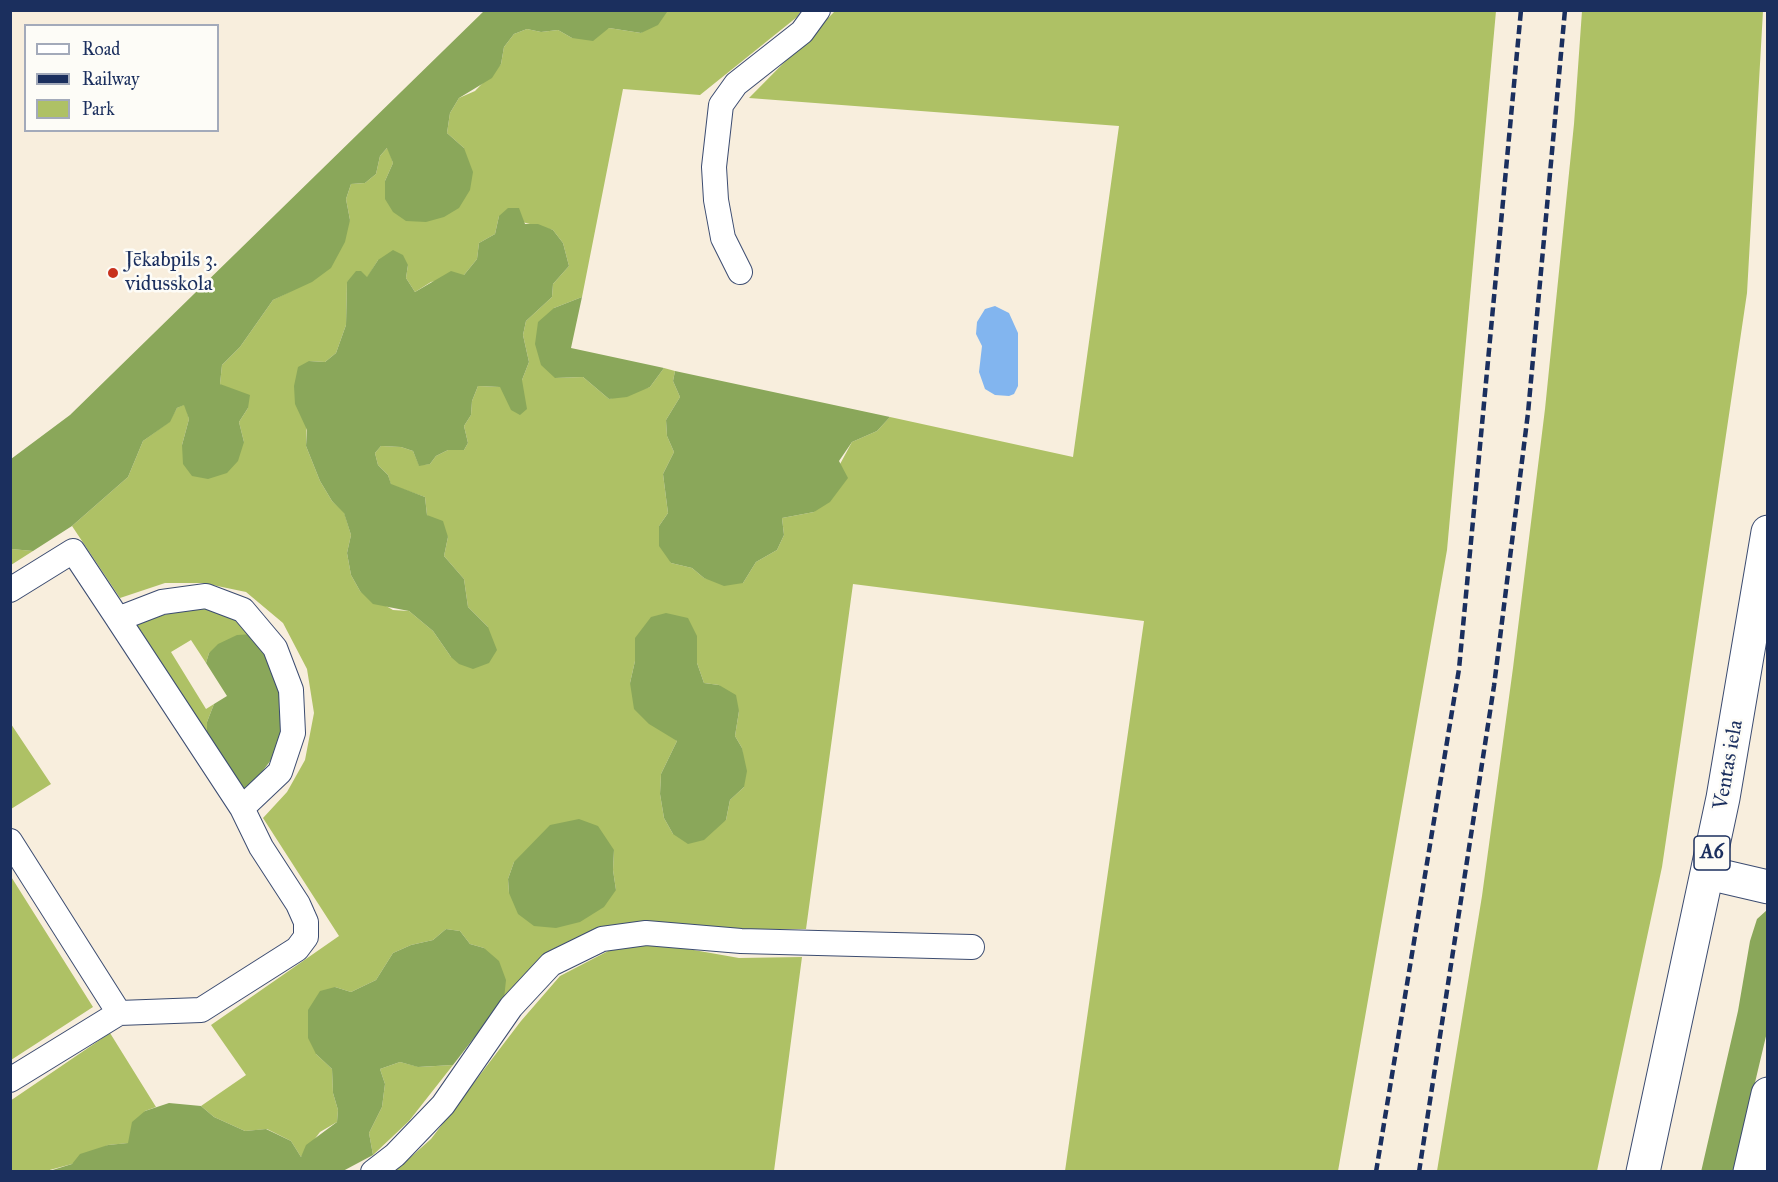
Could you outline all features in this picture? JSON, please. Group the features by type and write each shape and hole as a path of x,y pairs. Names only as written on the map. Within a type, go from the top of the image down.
{"main road":[{"name":"Ventas iela","path":"1643,1172 1708,873 1746,672 1767,532"},
{"path":"1708,873 1767,887"},
{"path":"1750,1172 1767,1094"}],"lane":[{"path":"740,272 723,238 716,200 714,167 721,105 736,84 802,32 818,10"},
{"path":"10,590 74,551 242,808 261,847 298,904 306,922 306,937 297,949 201,1010 119,1013 10,1080"},
{"path":"118,619 162,602 206,596 243,610 275,648 291,690 293,733 280,772 242,808"},
{"path":"10,841 119,1013"},
{"path":"373,1172 395,1155 443,1105 511,1007 551,964 602,939 646,933 741,941 972,947"}],"green space":[{"path":"485,10 667,12 658,25 641,33 609,28 593,41 572,38 558,30 541,32 527,29 514,34 504,47 501,64 492,78 459,98 450,113 447,133 464,148 473,172 470,190 459,208 444,217 426,222 406,221 393,212 385,199 385,181 393,163 387,148 380,156 376,174 365,183 351,184 346,199 350,220 345,242 331,268 312,282 273,300 240,347 222,365 220,384 250,395 248,408 239,422 244,442 238,461 227,473 208,479 192,476 183,464 182,445 189,419 184,405 177,408 170,422 143,441 128,477 72,526 33,551 11,549 11,459 70,415"},
{"path":"667,11 801,11 797,17 700,95 623,89 582,297 554,308 556,378 583,377 609,399 650,387 664,368 675,371 673,381 680,397 666,420 667,436 674,452 663,474 668,513 659,526 671,563 692,568 704,578 743,583 756,562 777,550 784,535 782,518 814,512 852,442 877,431 890,417 1073,457 1119,126 749,98 835,11 1496,11 1447,550 1338,1171 1065,1171 1144,621 853,584 806,929 733,929 665,923 617,927 504,999 484,948 470,944 460,931 446,929 433,940 411,945 393,953 376,980 351,992 335,987 316,1054 332,1069 333,1093 338,1110 337,1122 320,1132 301,1157 291,1141 267,1129 245,1131 214,1117 201,1106 246,1075 211,1025 339,936 263,818 287,792 305,760 314,713 307,669 283,623 246,592 203,583 165,583 120,598 72,526 128,477 143,441 169,422 177,408 185,404 189,419 182,445 244,442 239,422 248,408 220,384 222,365 240,347 273,300 291,291 350,220 346,199 351,184 365,183 376,174 380,156 388,147 393,163 385,181 464,148 447,133 450,113 459,98 475,91 501,64 504,47 514,34 527,29 541,32 558,30 572,38 609,28 641,33","holes":["499,216 553,230 563,243 569,266 553,284 552,297 526,321 523,335 529,362 522,380 500,387 478,386 472,401 471,415 464,426 468,443 464,450 448,450 436,456 430,464 419,465 413,451 401,447 381,446 375,453 378,465 388,475 391,485 425,497 427,515 448,537 444,556 464,579 468,607 488,627 451,657 433,631 409,611 393,610 360,591 351,575 347,553 351,535 344,512 332,501 320,481 306,446 309,361 325,362 336,353 346,325 347,282 367,278 378,260 408,265 406,278 415,292 431,282 464,275 477,259 479,243 495,234","697,636 697,663 704,683 719,685 739,711 735,736 742,748 744,787 730,800 726,820 673,834 664,818 660,794 661,774 677,741 630,683 635,661 635,638","614,850 613,870 616,890 509,893 508,879 514,862"]},
{"path":"1582,11 1763,11 1747,293 1662,867 1597,1171 1437,1171 1482,896 1513,668 1545,409 1574,124"},
{"path":"508,208 519,208 525,224 538,224 553,230 563,243 569,266 553,284 552,297 526,321 523,335 529,362 522,380 527,409 520,415 511,410 500,387 478,386 472,401 471,415 464,426 468,443 464,450 448,450 436,456 430,464 419,466 413,451 401,447 381,446 375,453 378,465 388,475 391,484 425,497 427,515 443,521 448,537 444,556 464,579 468,607 488,627 497,650 489,663 473,669 459,664 451,657 433,631 409,611 373,604 360,591 351,575 347,553 351,535 344,513 332,501 320,481 306,446 307,430 295,404 294,386 298,367 309,361 325,362 336,353 346,325 347,282 356,271 361,271 367,277 378,260 393,250 403,255 408,265 406,278 415,292 451,271 464,275 477,259 479,243 495,234 499,216"},
{"path":"582,297 571,348 664,368 650,387 627,397 609,399 583,377 555,378 541,365 535,344 538,322 554,308"},
{"path":"675,371 890,417 877,431 852,442 839,461 848,478 830,502 814,512 782,518 784,535 777,550 756,562 743,583 724,586 704,578 692,568 671,563 659,546 659,526 668,513 663,474 674,452 667,436 666,420 680,397 673,381"},
{"path":"11,549 33,551 11,565"},
{"path":"200,606 238,620 254,634 209,653 206,663 191,640 171,652 206,709 214,704 207,722 207,733 135,622"},
{"path":"666,613 688,618 697,636 697,663 704,683 719,685 736,695 739,711 735,736 742,748 747,771 744,787 730,800 726,820 704,840 688,844 673,834 664,818 660,794 661,774 677,741 649,724 634,709 630,683 635,661 635,638 651,617"},
{"path":"254,634 267,648 285,705 280,739 271,760 246,793 207,733 207,722 214,704 227,696 206,663 209,653 218,644 237,635"},
{"path":"11,724 51,784 10,809"},
{"path":"579,819 598,826 614,850 613,870 616,890 604,907 580,922 556,928 534,926 518,914 509,893 508,879 514,862 550,825"},
{"path":"10,875 93,1007 11,1060 10,1060"},
{"path":"1767,910 1767,1032 1734,1171 1701,1172 1738,1011 1750,941 1757,919"},
{"path":"446,929 460,931 470,944 484,948 499,961 506,980 504,999 453,1065 418,1067 400,1062 380,1069 385,1084 382,1107 369,1133 373,1155 343,1171 46,1172 72,1164 80,1154 108,1145 128,1143 132,1122 145,1111 169,1103 201,1106 214,1117 245,1131 266,1129 291,1141 301,1157 306,1145 337,1122 338,1110 333,1093 332,1069 316,1054 308,1038 308,1010 320,991 335,987 351,992 376,980 393,953 411,945 433,940"},
{"path":"654,943 739,958 802,957 774,1171 394,1172 431,1139 521,1021 560,976 612,949"},
{"path":"110,1033 156,1107 145,1111 129,1143 108,1145 72,1164 46,1171 11,1172 10,1101"},
{"path":"400,1062 419,1067 453,1065 409,1121 373,1155 369,1133 382,1107 385,1084 380,1069"}],"water":[{"path":"995,306 1009,313 1018,333 1018,386 1014,394 1009,396 995,395 985,389 979,372 982,346 976,334 977,322 985,309"}],"railway":[{"path":"1376,1172 1459,669 1521,10"},
{"path":"1419,1172 1494,686 1528,413 1565,10"}],"place":[{"name":"Jēkabpils 3. vidusskola","path":"113,273"}]}
